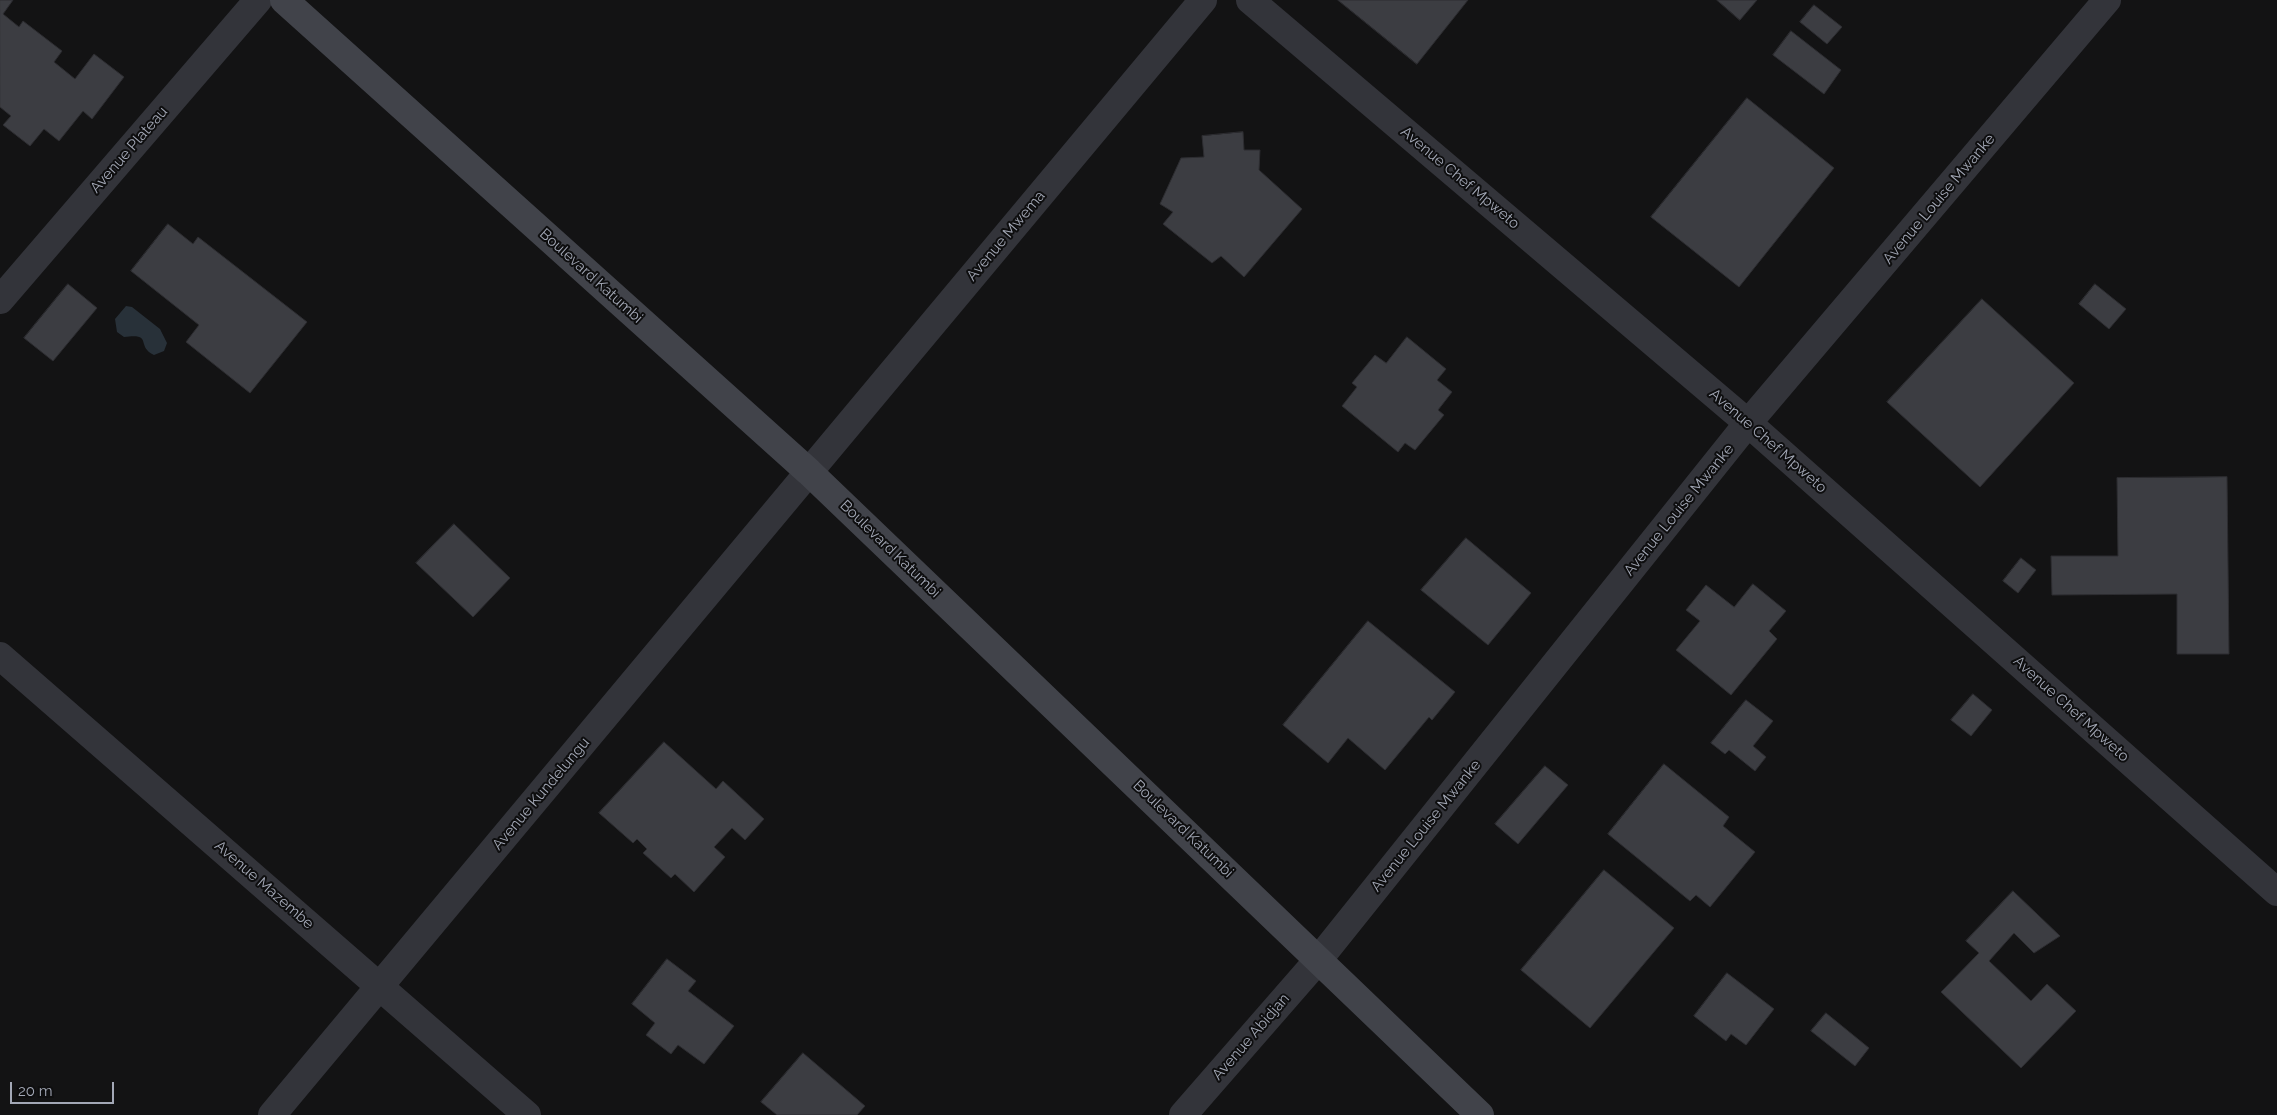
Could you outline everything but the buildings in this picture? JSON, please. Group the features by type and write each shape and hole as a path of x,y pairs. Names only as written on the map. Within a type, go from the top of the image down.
{"street":[{"name":"Avenue Plateau","path":"0,300 258,0"},
{"name":"Boulevard Katumbi","path":"284,0 809,472 1480,1115"},
{"name":"Avenue Mwema","path":"809,472 1203,0"},
{"name":"Avenue Chef Mpweto","path":"1250,0 1748,423 2277,892"},
{"name":"Avenue Louise Mwanke","path":"1320,960 1748,423 2107,0"},
{"name":"Avenue Kundelungu","path":"272,1115 381,987 809,472"},
{"name":"Avenue Mazembe","path":"0,656 526,1115"},
{"name":"Avenue Abidjan","path":"1183,1115 1320,960"}],"shaded area":[{"path":"126,306 132,307 160,329 167,343 164,351 154,355 148,351 139,337 124,337 117,332 115,319"}]}
